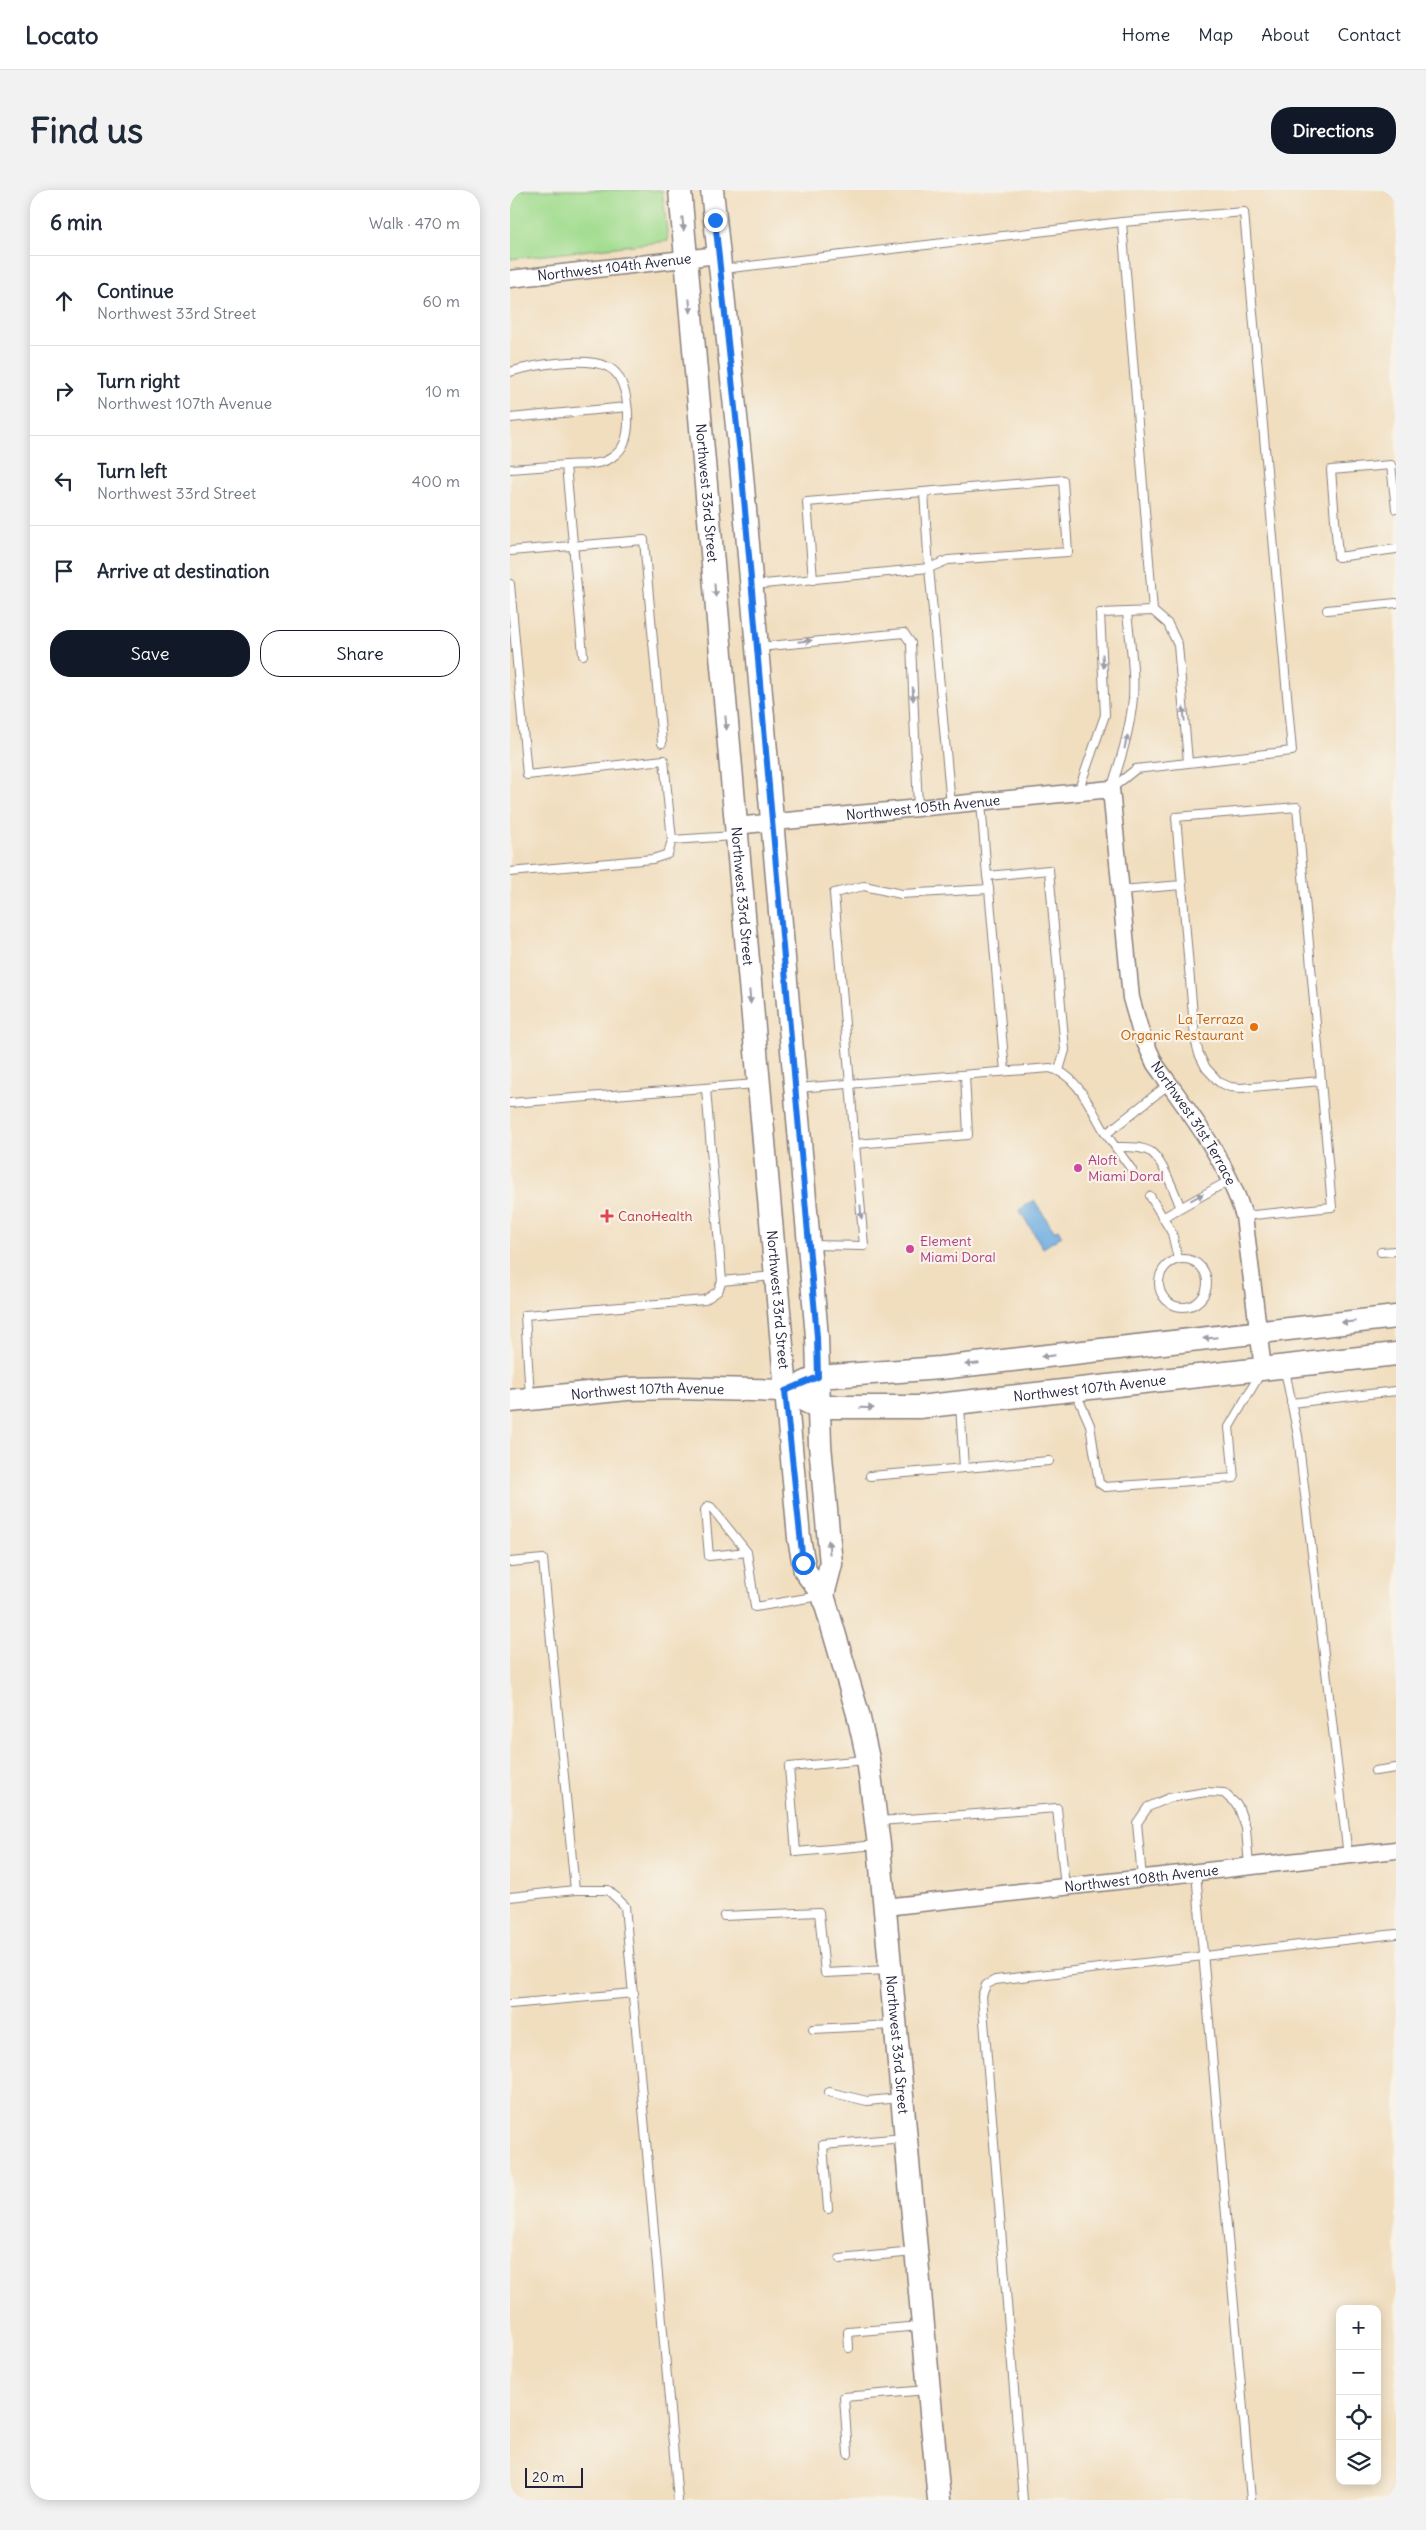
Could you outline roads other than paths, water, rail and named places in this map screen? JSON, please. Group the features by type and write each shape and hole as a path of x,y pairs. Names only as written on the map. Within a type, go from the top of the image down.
{"street":[{"name":"Northwest 33rd Street","path":"680,190 774,1276 803,1563 805,1571 823,1595 853,1695 868,1759 877,1822 939,2500"},
{"path":"712,190 757,647 817,1337 818,1407 831,1564 823,1595"},
{"name":"Northwest 104th Avenue","path":"510,279 686,258 719,262"},
{"name":"Northwest 105th Avenue","path":"736,831 772,822 1110,788"},
{"name":"Northwest 31st Terrace","path":"1110,788 1134,1013 1147,1049 1231,1179 1244,1216 1263,1369"},
{"name":"Northwest 107th Avenue","path":"520,1400 646,1388 785,1391 818,1377 919,1370 1396,1317"},
{"name":"Northwest 107th Avenue","path":"785,1391 818,1407 898,1408 960,1403 1396,1354"},
{"name":"Northwest 108th Avenue","path":"885,1907 1396,1850"}],"lane":[{"path":"719,262 1122,222 1244,212 1292,751 1136,769 1110,788"},
{"path":"1122,222 1153,611 1168,624 1178,645 1188,762"},
{"path":"510,372 556,364 595,363 609,367 618,374 624,385 627,407 625,442 619,451 603,462 510,469"},
{"path":"510,418 627,407"},
{"path":"566,465 583,655"},
{"path":"1396,509 1391,465 1331,470 1338,557 1396,549"},
{"path":"751,585 813,580 930,568 948,560 1068,552 1063,480 807,502 813,580"},
{"path":"924,493 951,804"},
{"path":"510,551 644,540 662,743"},
{"path":"510,584 527,775 664,760 672,840 668,854 654,859 510,872"},
{"path":"1327,610 1396,603"},
{"path":"1077,792 1105,715 1100,613 1153,611"},
{"path":"1110,788 1124,749 1133,698 1133,672 1127,613"},
{"path":"757,647 904,633 910,643 918,808"},
{"path":"980,801 1005,1071"},
{"path":"1244,1216 1332,1207 1321,1081 1297,808 1176,817 1195,1039 1206,1068 1219,1082 1230,1087 1321,1081"},
{"path":"672,840 722,835 736,831"},
{"path":"987,876 1049,870 1065,1050 1059,1070"},
{"path":"1121,890 1182,885"},
{"path":"809,1245 864,1246 834,893 864,886 901,894 988,889"},
{"path":"795,1088 1005,1071 1050,1068 1059,1070 1074,1082 1106,1134 1132,1170"},
{"path":"855,1144 968,1135 965,1075"},
{"path":"510,1103 758,1084"},
{"path":"1106,1134 1169,1084"},
{"path":"520,1400 525,1316 705,1300 718,1291 722,1281 706,1089"},
{"path":"1116,1147 1137,1148 1151,1152 1171,1181 1180,1206"},
{"path":"1164,1217 1180,1206 1231,1179"},
{"path":"1150,1196 1172,1232 1178,1260"},
{"path":"1381,1252 1396,1251"},
{"path":"1186,1259 1199,1265 1207,1278 1207,1286 1201,1300 1186,1307 1171,1304 1161,1291 1159,1283 1164,1268 1178,1260 1186,1259"},
{"path":"722,1281 774,1276"},
{"path":"1075,1390 1090,1426 1099,1483 1105,1487 1234,1478 1229,1427 1263,1369 1286,1375 1302,1464 1348,1856"},
{"path":"1291,1404 1396,1391"},
{"path":"960,1403 964,1468"},
{"path":"870,1476 1049,1461"},
{"path":"747,1552 709,1556 705,1510 708,1506 711,1507 747,1552 755,1607 823,1595"},
{"path":"510,1562 543,1559 576,1890"},
{"path":"868,1759 789,1767 796,1852 879,1845"},
{"path":"1376,1771 1396,1768"},
{"path":"1142,1878 1137,1823 1148,1806 1169,1798 1206,1792 1224,1794 1238,1806 1246,1828 1249,1867"},
{"path":"877,1822 1057,1808 1065,1887"},
{"path":"1196,1872 1251,2500"},
{"path":"510,1897 576,1890 608,1890 625,1906 678,2500"},
{"path":"724,1916 819,1912 825,1974 891,1969"},
{"path":"1024,2500 982,1996 986,1985 995,1980 1396,1934"},
{"path":"510,2004 634,1993"},
{"path":"813,2029 896,2025"},
{"path":"829,2092 867,2101 902,2098"},
{"path":"828,2208 823,2144 906,2138"},
{"path":"840,2259 916,2251"},
{"path":"849,2348 848,2332 923,2326"},
{"path":"848,2454 844,2397 929,2390"}],"water":[{"path":"1034,1200 1054,1231 1058,1229 1062,1236 1043,1248 1019,1210"}],"place":[{"name":"La Terraza Organic Restaurant","path":"1254,1027"},
{"name":"Aloft Miami Doral","path":"1078,1168"},
{"name":"CanoHealth","path":"607,1216"},
{"name":"Element Miami Doral","path":"910,1249"}]}
